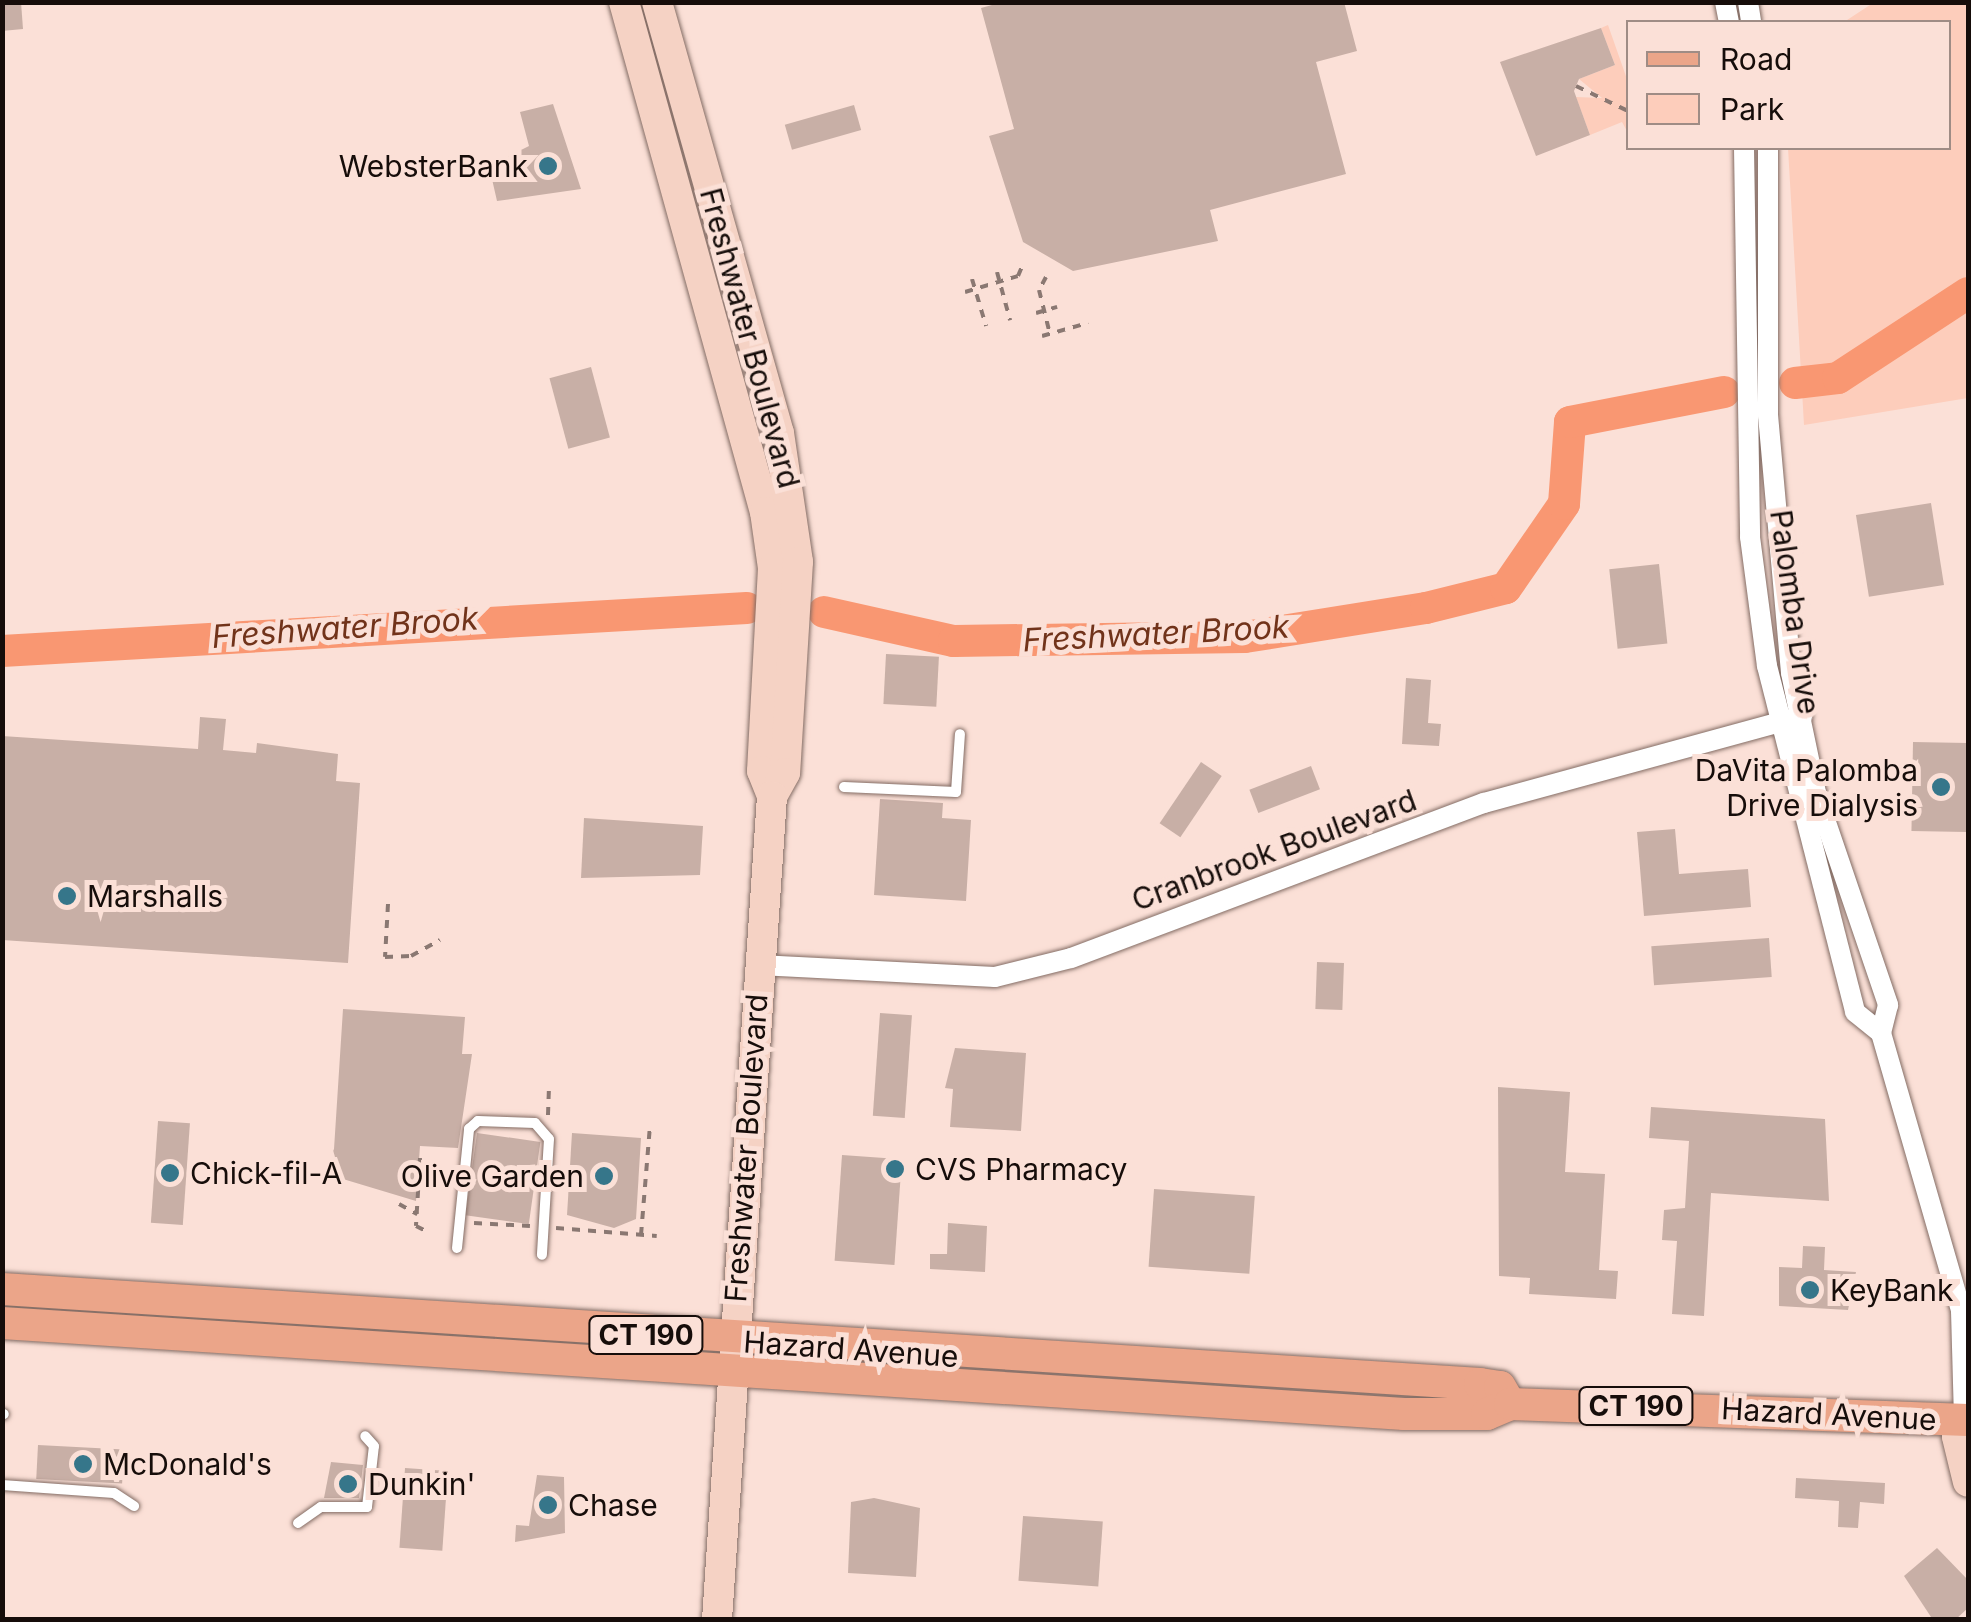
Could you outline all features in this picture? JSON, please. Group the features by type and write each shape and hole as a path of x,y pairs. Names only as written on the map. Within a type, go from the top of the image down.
{"main road":[{"name":"Hazard Avenue","path":"2,1290 733,1341 1480,1384 1500,1387 1510,1404"},
{"path":"236,1339 238,1306"},
{"name":"Hazard Avenue","path":"2,1323 1221,1405 1487,1414 1510,1404 1967,1422"},
{"path":"1221,1405 1290,1374"}],"street":[{"name":"Freshwater Boulevard","path":"624,2 714,258 795,516 784,773 772,796 716,1620"},
{"name":"Freshwater Boulevard","path":"656,2 714,258"},
{"name":"Palomba Drive","path":"1744,150 1760,477 1779,721 1856,1012 1881,1034"},
{"name":"Palomba Drive","path":"1768,150 1760,477 1816,793 1888,1006 1881,1034 1961,1311 1967,1422"},
{"name":"Cranbrook Boulevard","path":"759,964 995,977 1071,958 1484,804 1802,716"},
{"path":"1967,1422 1957,1443 1968,1482"}],"lane":[{"path":"844,787 956,792 960,734"},
{"path":"457,1248 469,1129 478,1120 535,1123 549,1139 542,1255"},
{"path":"298,1523 321,1507 367,1507 374,1446 365,1436"},
{"path":"2,1484 114,1492 134,1506"}],"path":[{"path":"1576,86 1626,110"},
{"path":"965,292 1000,282 1023,264"},
{"path":"997,272 1010,320"},
{"path":"1046,276 1044,310 1050,334"},
{"path":"972,279 986,326"},
{"path":"1036,313 1057,307"},
{"path":"1042,336 1088,323"},
{"path":"388,904 385,957 411,956 440,940"},
{"path":"642,1234 650,1126"},
{"path":"420,1158 416,1226 428,1232"},
{"path":"400,1204 417,1214"},
{"path":"470,1222 538,1227"},
{"path":"551,1228 658,1236"}],"green space":[{"path":"1873,3 1968,3 1968,398 1804,425 1788,150 1951,150 1951,20 1847,20"},
{"path":"1608,25 1626,76 1626,129 1622,122 1590,135 1576,97 1602,98 1579,79 1615,65 1601,28"}],"building":[{"path":"2,2 21,2 23,29 2,31"},
{"path":"1003,2 1344,2 1357,51 1316,62 1346,174 1210,210 1218,241 1073,271 1023,242 989,136 1014,129 981,8"},
{"path":"1601,28 1615,65 1579,79 1574,91 1590,135 1536,156 1500,62"},
{"path":"553,104 581,189 497,201 489,166 529,146 520,112"},
{"path":"854,105 861,130 792,150 785,125"},
{"path":"591,367 610,438 568,449 549,378"},
{"path":"1931,503 1944,585 1869,597 1856,515"},
{"path":"1659,564 1667,644 1618,649 1609,569"},
{"path":"886,654 939,657 936,707 883,704"},
{"path":"1406,678 1431,680 1428,723 1441,724 1439,746 1402,744"},
{"path":"200,717 226,719 223,750 256,753 257,743 338,754 336,781 360,783 348,963 2,940 2,736 198,749"},
{"name":"DaVita Palomba Drive Dialysis","path":"1913,742 1968,743 1966,832 1911,831"},
{"path":"1201,762 1222,776 1180,837 1160,823"},
{"path":"1311,766 1320,789 1258,813 1249,790"},
{"path":"880,799 943,803 942,818 971,820 966,901 874,895"},
{"path":"584,818 703,826 700,875 581,878"},
{"path":"1675,829 1679,874 1748,869 1751,907 1644,916 1637,832"},
{"path":"1769,938 1772,977 1654,985 1651,946"},
{"path":"1317,962 1344,963 1342,1010 1315,1009"},
{"path":"343,1009 465,1017 462,1054 472,1054 458,1148 420,1146 416,1201 323,1173 334,1149"},
{"path":"880,1013 912,1015 905,1118 873,1116"},
{"path":"955,1048 1026,1053 1021,1131 950,1127 953,1089 945,1088"},
{"path":"1498,1087 1570,1092 1565,1172 1605,1174 1599,1270 1618,1271 1616,1299 1529,1294 1530,1278 1499,1276"},
{"path":"1651,1107 1825,1119 1829,1201 1711,1193 1704,1316 1672,1314 1677,1241 1662,1240 1664,1210 1685,1208 1689,1141 1649,1138"},
{"name":"Chick-fil-A","path":"158,1121 190,1123 183,1225 151,1223"},
{"path":"477,1133 540,1142 529,1224 465,1215"},
{"name":"Olive Garden","path":"572,1133 641,1138 636,1219 614,1228 567,1215"},
{"name":"CVS Pharmacy","path":"842,1155 902,1159 894,1265 835,1261"},
{"path":"1154,1189 1255,1196 1249,1274 1149,1267"},
{"path":"948,1223 987,1226 985,1272 930,1269 930,1254 947,1254"},
{"path":"1803,1246 1825,1247 1824,1270 1856,1272 1848,1310 1779,1306 1779,1267 1802,1268"},
{"path":"38,1445 124,1450 122,1483 36,1479"},
{"path":"331,1462 363,1465 359,1498 324,1498"},
{"path":"405,1468 448,1471 442,1551 399,1548"},
{"name":"Chase","path":"537,1475 564,1477 565,1533 515,1542 516,1525 529,1526"},
{"path":"1796,1478 1885,1483 1884,1504 1860,1502 1858,1528 1838,1527 1839,1501 1795,1498"},
{"path":"874,1498 920,1508 916,1577 848,1573 851,1502"},
{"path":"1023,1516 1103,1522 1098,1586 1018,1581"},
{"path":"1937,1548 1968,1580 1968,1608 1955,1620 1933,1620 1904,1576"}],"waterway":[{"name":"Freshwater Brook","path":"1795,383 1838,378 1968,293"},
{"name":"Freshwater Brook","path":"824,612 954,641 1245,637 1426,608 1506,588 1564,504 1570,422 1724,392"},
{"name":"Freshwater Brook","path":"2,651 747,608"}],"place":[{"name":"WebsterBank","path":"548,166"},
{"name":"DaVita Palomba Drive Dialysis","path":"1941,787"},
{"name":"Marshalls","path":"67,896"},
{"name":"CVS Pharmacy","path":"895,1169"},
{"name":"Chick-fil-A","path":"170,1173"},
{"name":"Olive Garden","path":"604,1176"},
{"name":"KeyBank","path":"1810,1290"},
{"name":"McDonald's","path":"83,1464"},
{"name":"Dunkin'","path":"348,1484"},
{"name":"Chase","path":"548,1505"}]}
